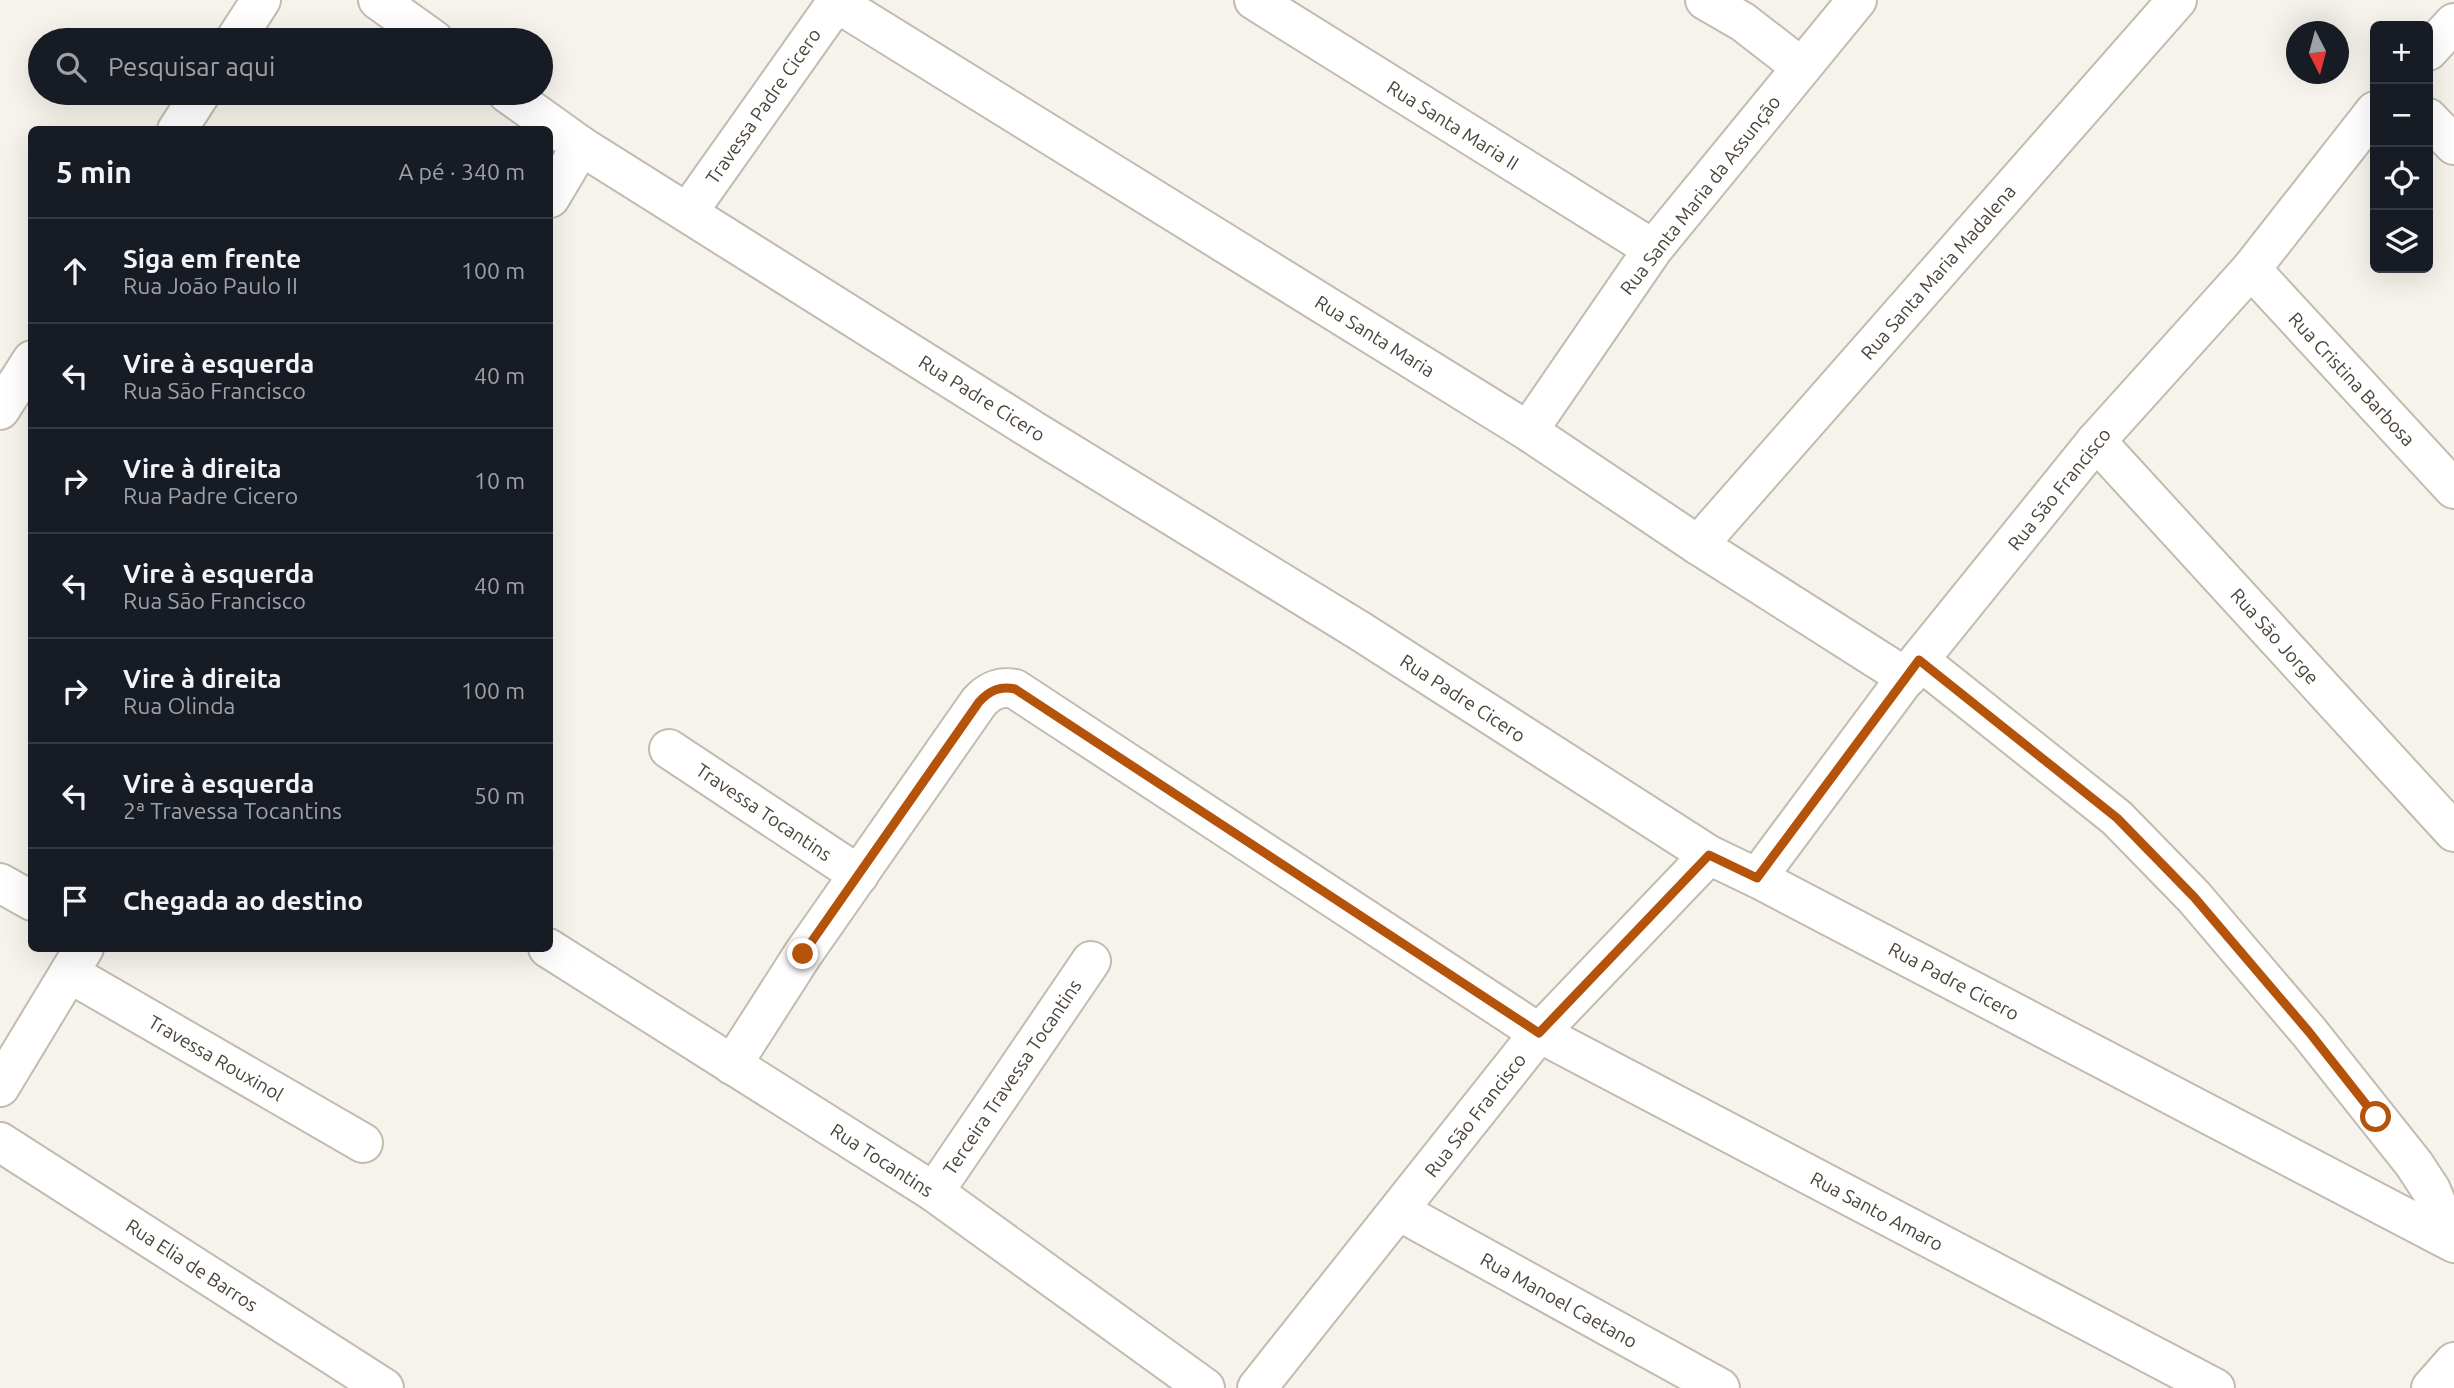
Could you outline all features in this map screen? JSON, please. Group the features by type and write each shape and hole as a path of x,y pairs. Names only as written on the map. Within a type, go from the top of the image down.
{"street":[{"path":"243,28 261,0"},
{"path":"378,0 417,28"},
{"name":"Rua Santa Maria II","path":"1254,0 1653,249"},
{"path":"1705,0 1750,11 1801,67"},
{"name":"Rua Santa Maria da Assunção","path":"1528,430 1653,249 1857,0"},
{"name":"Rua Santa Maria Madalena","path":"1698,544 2177,0"},
{"name":"Rua Santa Maria","path":"838,1 1528,430 1698,544 1913,669 2117,818 2194,897 2309,1032 2414,1164 2431,1190 2453,1242"},
{"name":"Travessa Padre Cicero","path":"688,212 838,1"},
{"path":"2433,46 2454,23"},
{"path":"180,126 193,105"},
{"name":"Rua Padre Cicero","path":"524,105 581,146 1023,424 1360,631 1709,855 2453,1242"},
{"name":"Rua São Francisco","path":"1757,878 1913,669 2096,441 2251,269 2370,117"},
{"path":"2433,123 2454,145"},
{"path":"553,193 581,146"},
{"name":"Rua Cristina Barbosa","path":"2251,269 2454,489"},
{"path":"0,410 28,365"},
{"name":"Rua São Jorge","path":"2096,441 2454,831"},
{"name":"Rua Santo Amaro","path":"859,875 986,695 1006,687 1020,692 1539,1033 2215,1388"},
{"name":"Travessa Tocantins","path":"669,749 859,875"},
{"name":"Rua São Francisco","path":"1257,1388 1539,1033 1709,855"},
{"path":"732,1065 803,954 859,875"},
{"path":"0,883 28,899"},
{"name":"Rua Tocantins","path":"553,951 934,1192 1205,1388"},
{"path":"0,1087 76,961"},
{"name":"Travessa Rouxinol","path":"76,961 363,1143"},
{"name":"Terceira Travessa Tocantins","path":"934,1192 1091,961"},
{"name":"Rua Elia de Barros","path":"0,1142 384,1388"},
{"name":"Rua Manoel Caetano","path":"1399,1211 1720,1388"},
{"path":"2431,1388 2454,1362"}],"route":[{"path":"803,954 979,702 992,691 1006,687 1015,689 1539,1033 1709,855 1757,878 1919,660 2117,818 2194,897 2309,1032 2376,1117"}]}
